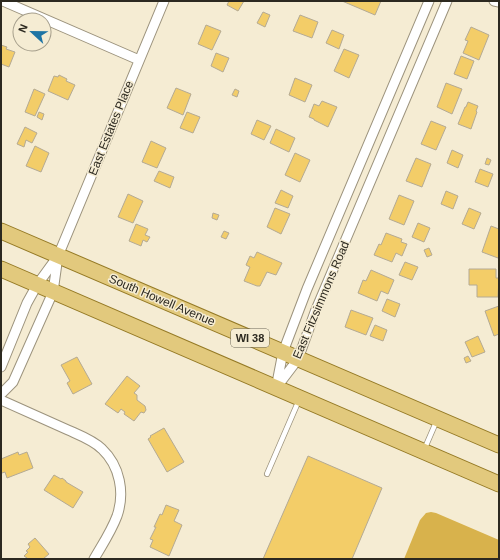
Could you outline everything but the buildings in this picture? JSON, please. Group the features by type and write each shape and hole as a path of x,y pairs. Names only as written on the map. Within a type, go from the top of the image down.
{"main road":[{"name":"South Howell Avenue","path":"1,230 499,446"},
{"path":"1,269 499,484"}],"street":[{"path":"3,1 139,60"},
{"name":"East Estates Place","path":"58,256 164,1"},
{"name":"East Fitzsimmons Road","path":"276,388 283,352 307,289 429,1"},
{"name":"East Fitzsimmons Road","path":"276,388 298,358 315,312 447,1"},
{"path":"494,1 499,2"},
{"path":"400,69 415,75"},
{"path":"368,145 383,151"},
{"path":"336,220 352,226"},
{"path":"1,367 27,304 37,285 58,256"},
{"path":"1,394 13,382 53,292 58,256"},
{"path":"1,400 91,441 109,456 117,472 121,500 108,537 94,559"}],"lane":[{"path":"267,474 299,398"},
{"path":"424,452 438,419"}],"shaded area":[{"path":"431,512 499,540 499,559 404,559 420,520 426,513"}]}
